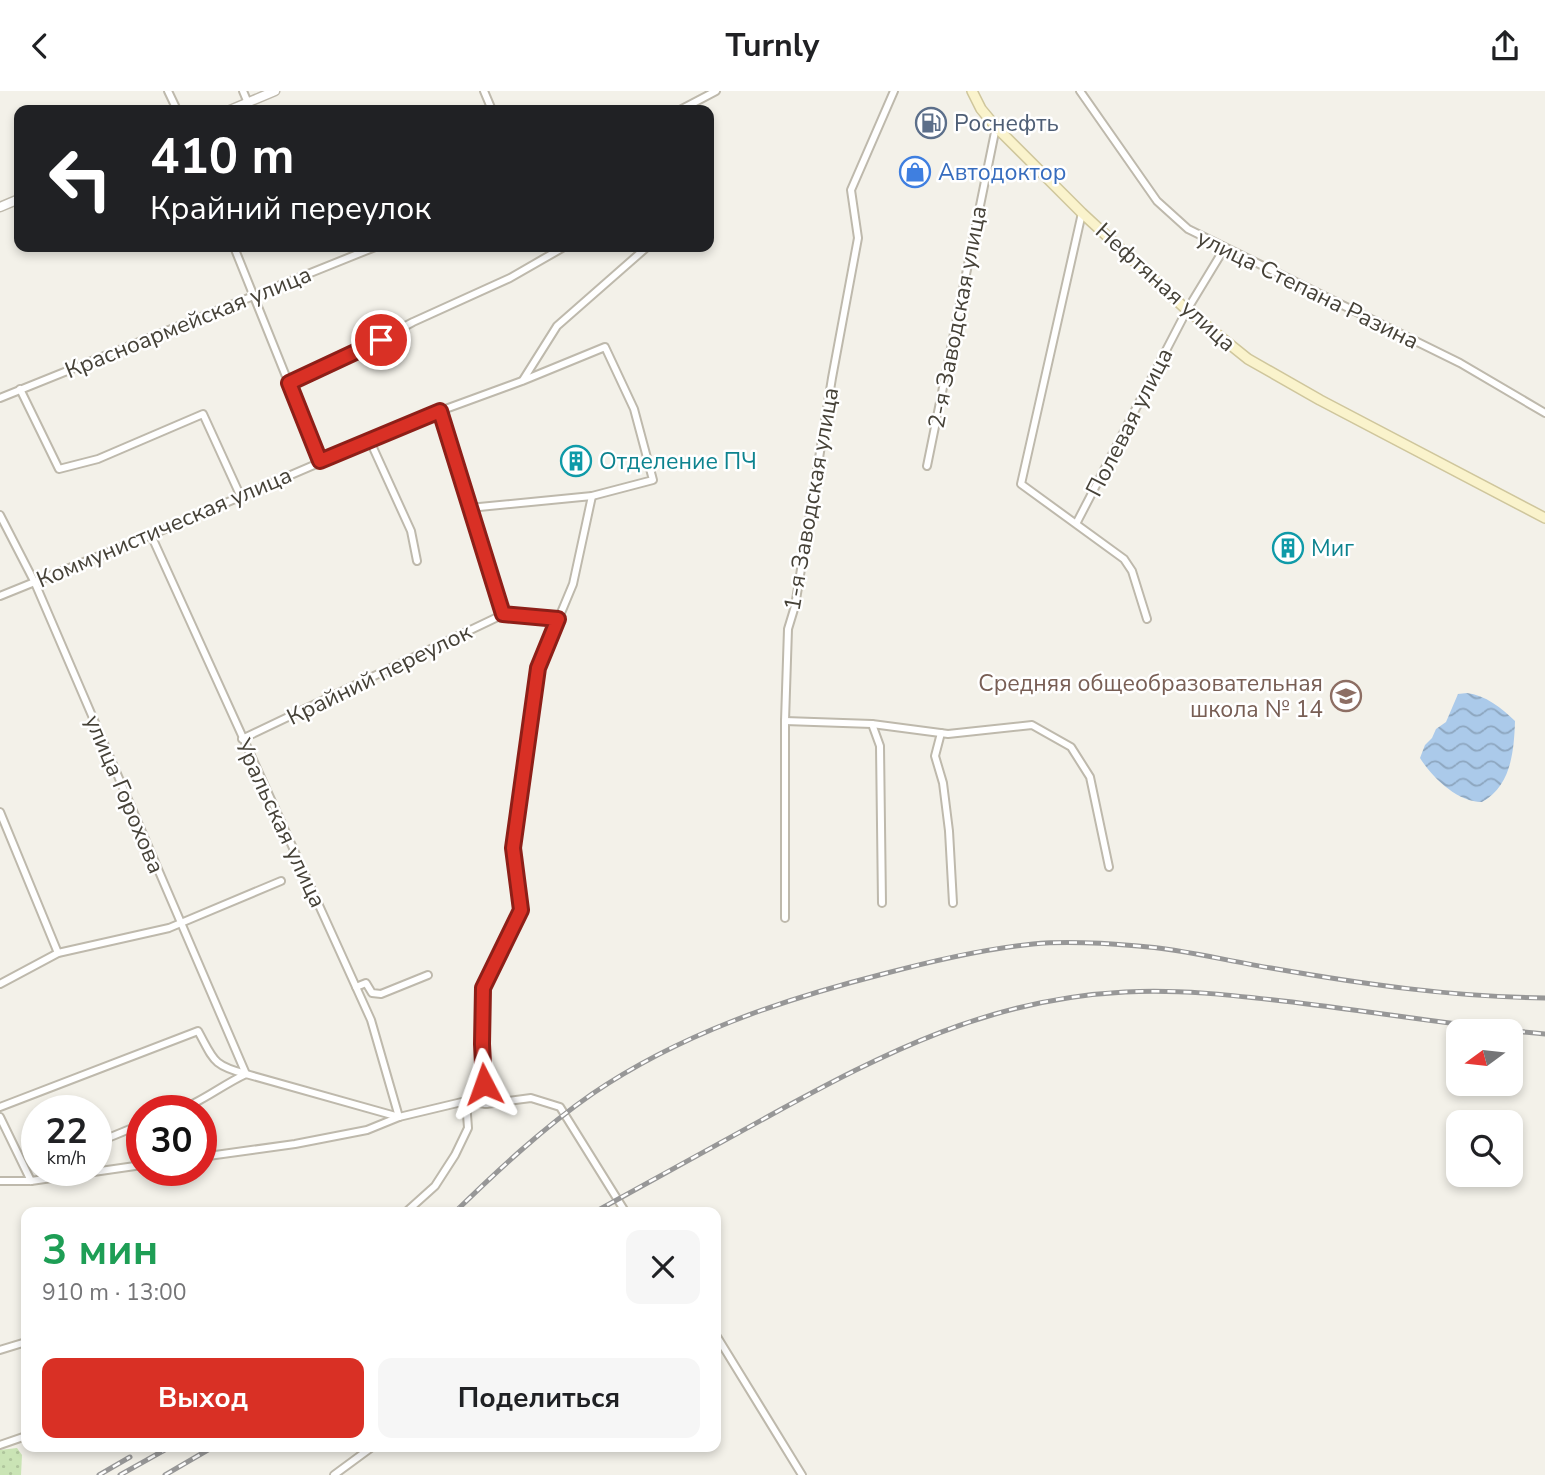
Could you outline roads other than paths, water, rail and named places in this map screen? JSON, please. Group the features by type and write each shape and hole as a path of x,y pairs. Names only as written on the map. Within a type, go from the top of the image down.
{"main road":[{"name":"Нефтяная улица","path":"972,91 981,109 996,127 1082,213 1187,310 1248,359 1545,518"}],"street":[{"path":"243,91 248,103"},
{"path":"243,105 275,91"},
{"path":"689,105 716,91"},
{"name":"1-я Заводская улица","path":"785,918 788,629 795,606 858,237 851,190 894,91"},
{"name":"улица Степана Разина","path":"1080,91 1157,201 1188,229 1460,363 1545,414"},
{"path":"700,105 702,98"},
{"name":"2-я Заводская улица","path":"927,466 996,127"},
{"path":"1082,213 1021,484 1077,522 1124,559 1132,571 1147,618"},
{"name":"Полевая улица","path":"1077,522 1187,310 1224,249"},
{"path":"236,252 320,461"},
{"name":"Красноармейская улица","path":"0,398 363,252"},
{"path":"289,383 510,278 555,252"},
{"path":"522,381 557,326 641,252"},
{"name":"Коммунистическая улица","path":"0,596 151,535 440,411 605,347 634,409 653,480 592,496"},
{"path":"20,389 59,469 98,459 203,414 240,495"},
{"path":"440,411 503,614 558,619"},
{"path":"370,440 411,531 416,561"},
{"path":"469,508 592,496 573,584 538,668 513,848 521,910 483,988 482,1044 486,1104"},
{"name":"улица Горохова","path":"0,515 35,583 246,1074"},
{"name":"Уральская улица","path":"151,535 371,1020 399,1117"},
{"name":"Крайний переулок","path":"242,739 503,614"},
{"path":"785,721 872,724 941,733 1032,725 1071,747 1090,777 1109,867"},
{"path":"872,724 880,746 883,903"},
{"path":"941,733 935,756 943,783 949,831 953,904"},
{"path":"0,812 58,953"},
{"path":"0,984 58,953 169,928 281,881"},
{"path":"356,987 366,983 372,993 381,994 428,975"},
{"path":"0,1107 198,1031 214,1059 223,1068 399,1117"},
{"path":"208,1095 227,1082 246,1074"},
{"path":"217,1155 367,1130 399,1117 466,1101 486,1104 531,1098 560,1107 622,1207"},
{"path":"412,1207 435,1186 456,1155 468,1128 466,1101"},
{"path":"0,1117 21,1160"},
{"path":"0,1181 21,1181"},
{"path":"721,1343 802,1475"},
{"path":"0,1350 21,1344"},
{"path":"0,1445 21,1438"},
{"path":"334,1475 365,1452"}],"water":[{"path":"1467,693 1493,703 1515,721 1512,756 1505,778 1492,795 1482,802 1463,798 1446,787 1420,758 1436,729 1446,722 1458,694"}],"railway":[{"path":"460,1207 521,1150 574,1107 660,1054 732,1021 807,995 976,952 1046,943 1125,945 1172,950 1408,989 1545,998"},
{"path":"604,1207 769,1116 897,1050 983,1017 1028,1005 1125,992 1185,992 1283,1001 1545,1034"},
{"path":"120,1475 161,1452"},
{"path":"165,1475 204,1452"},
{"path":"99,1475 130,1457"}],"place":[{"name":"Роснефть","path":"931,123"},
{"name":"Автодоктор","path":"915,172"},
{"name":"Отделение ПЧ","path":"576,461"},
{"name":"Миг","path":"1288,548"},
{"name":"Средняя общеобразовательная школа № 14","path":"1346,696"}]}
